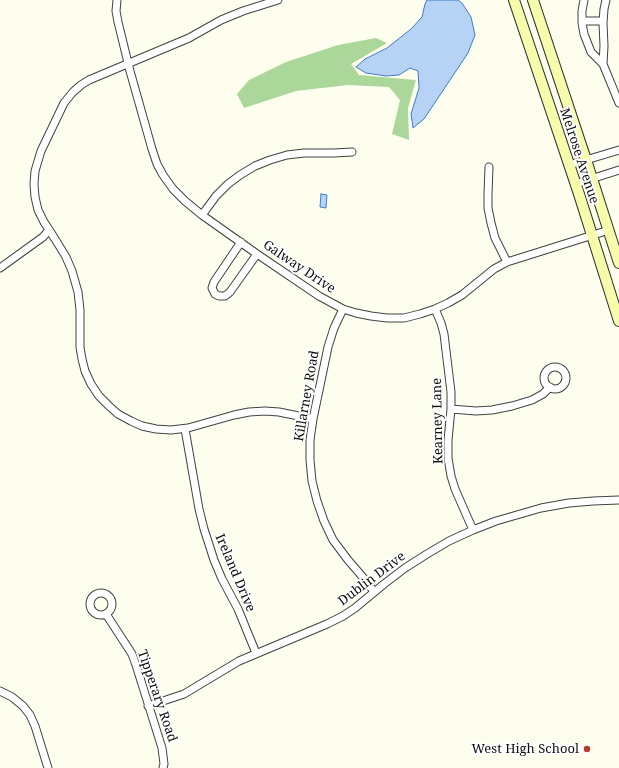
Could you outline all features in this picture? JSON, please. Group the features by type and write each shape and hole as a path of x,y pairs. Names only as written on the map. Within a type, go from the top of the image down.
{"main road":[{"name":"Melrose Avenue","path":"514,0 619,321"},
{"name":"Melrose Avenue","path":"533,0 619,262"}],"street":[{"name":"Galway Drive","path":"117,0 116,12 118,22 152,149 157,164 173,189 202,215 257,254 323,299 343,309 370,316 387,318 404,318 420,314 435,309 462,295 494,269 507,262 608,230"},
{"path":"278,0 243,11 221,20 189,38 81,84 64,103 41,151 35,171 35,197 38,210 44,222 56,239 72,271 78,292 80,310 80,347 85,371 99,396 118,414 142,426 164,430 185,429 249,412 279,412 313,419"},
{"path":"584,0 582,11 584,34 591,52 603,64 619,103"},
{"path":"603,64 603,21 606,0"},
{"path":"582,21 603,21"},
{"path":"569,165 619,150"},
{"path":"202,215 216,196 228,184 254,166 287,155 304,153 352,152"},
{"path":"489,167 488,208 495,238 507,262"},
{"path":"575,184 619,170"},
{"path":"0,268 49,230"},
{"path":"241,242 214,282 212,288 215,294 225,296 230,292 257,254"},
{"name":"Killarney Road","path":"343,309 334,328 328,347 313,419 310,440 312,481 324,521 334,540 374,592"},
{"name":"Kearney Lane","path":"435,309 442,323 451,392 448,440 448,458 451,476 455,489 473,530"},
{"path":"451,409 476,411 492,410 512,406 532,400 543,394 550,387"},
{"name":"Ireland Drive","path":"185,429 204,529 214,560 238,609 256,654"},
{"name":"Dublin Drive","path":"148,706 184,694 225,668 239,661 343,616 405,568 427,554 473,530 496,521 541,508 593,501 619,500"},
{"name":"Tipperary Road","path":"106,614 132,654 162,748 163,768"},
{"path":"0,691 12,697 23,706 30,715 48,768"}],"green space":[{"path":"376,38 387,43 351,64 359,75 416,80 408,108 409,140 392,134 400,100 389,87 348,85 296,91 244,108 237,94 249,80 286,62 338,45"}],"water":[{"path":"427,0 458,0 462,3 471,17 475,35 468,53 424,119 413,128 411,114 419,88 418,71 410,68 399,75 386,76 366,73 356,67 365,59 387,48 411,29 422,17"},
{"path":"321,194 327,195 326,208 320,207"}],"place":[{"name":"West High School","path":"587,749"}]}
